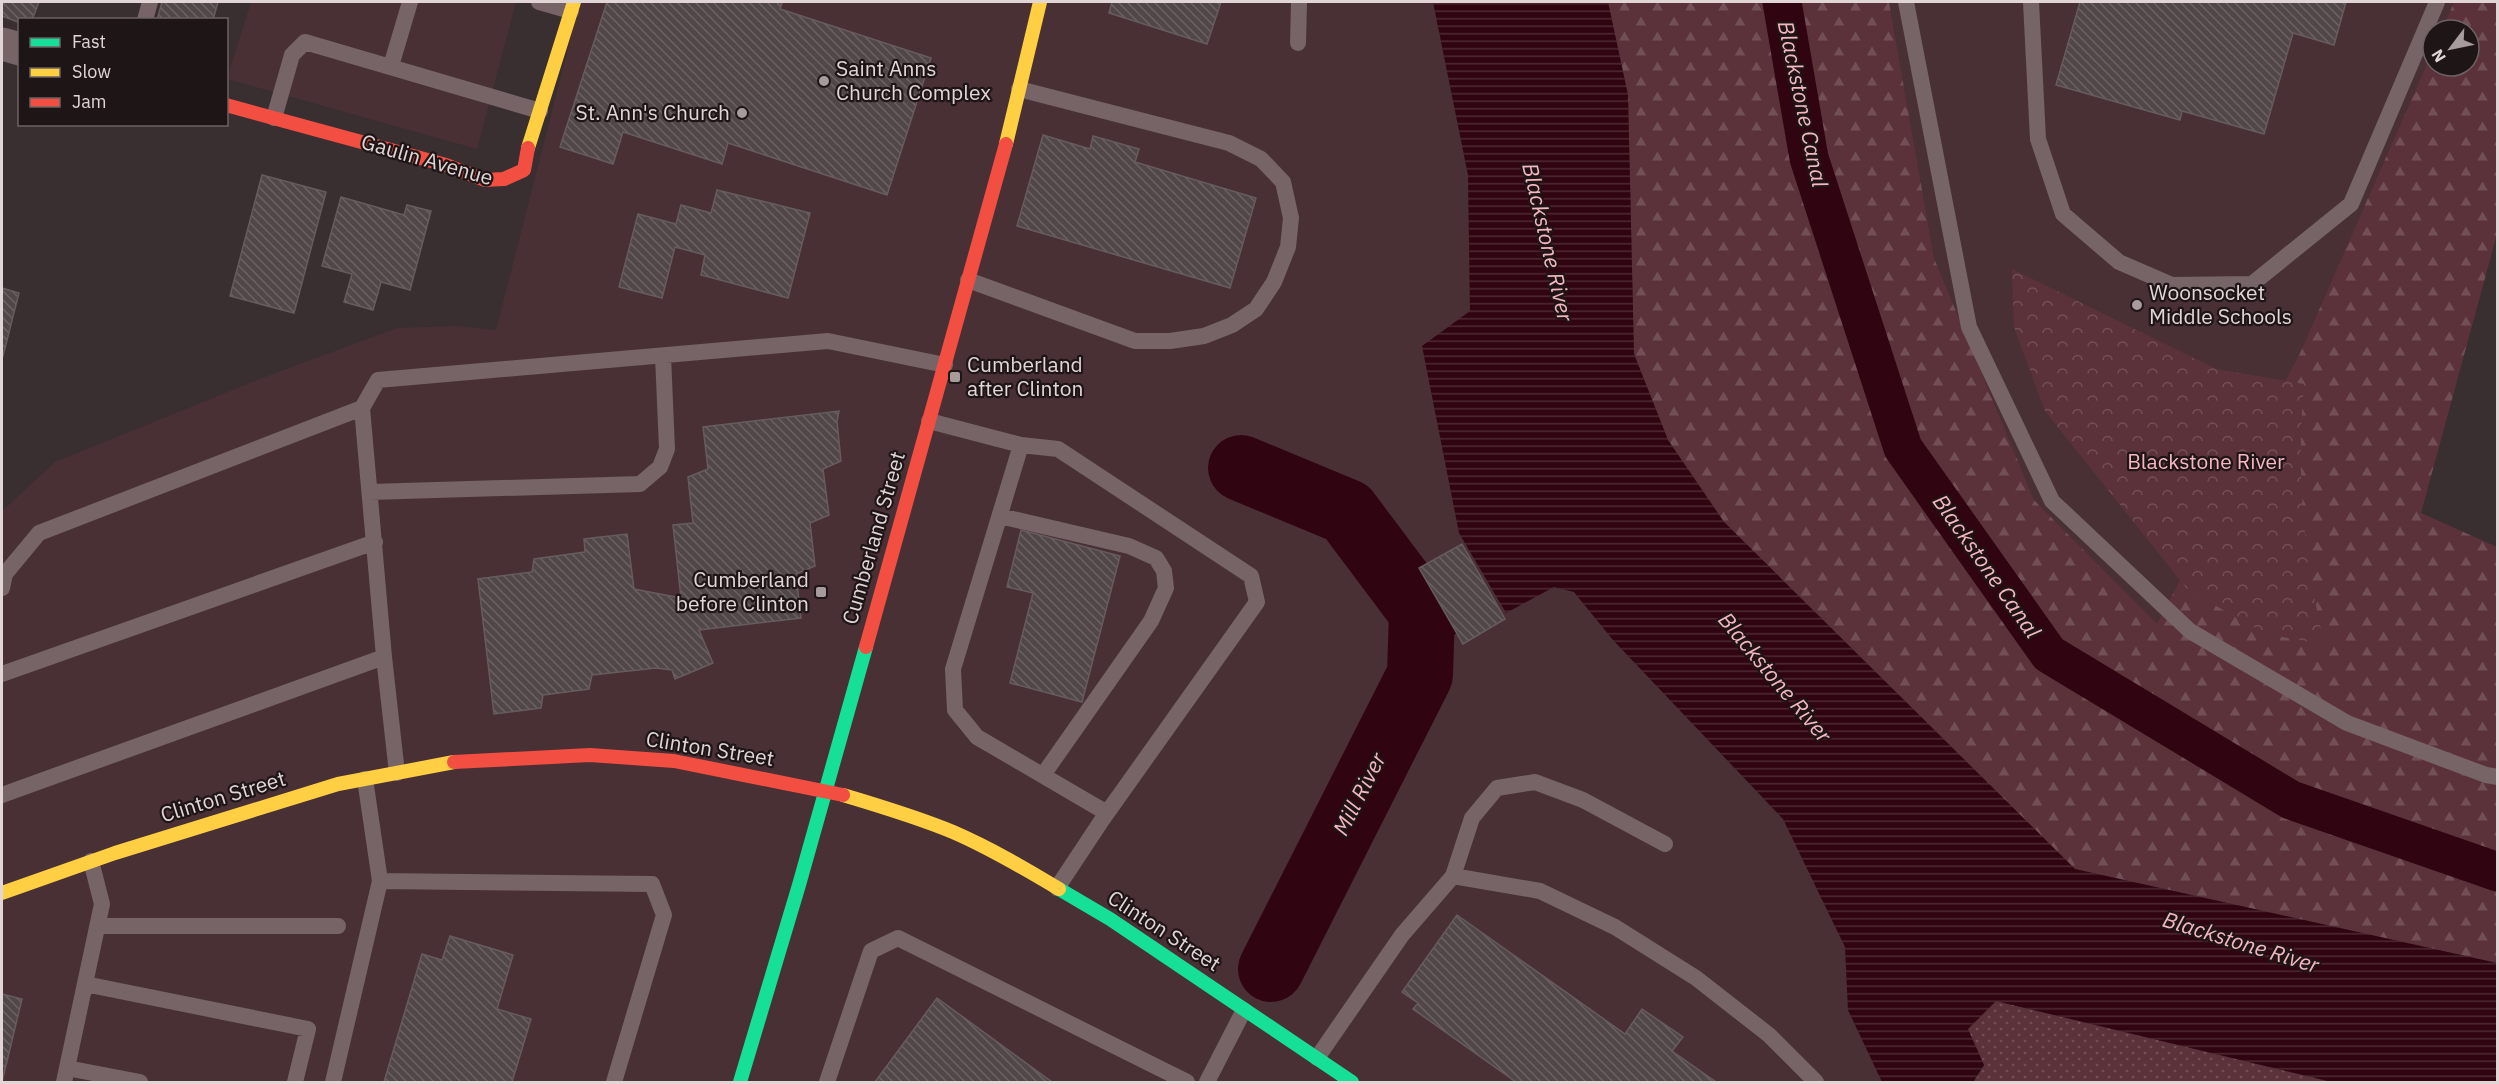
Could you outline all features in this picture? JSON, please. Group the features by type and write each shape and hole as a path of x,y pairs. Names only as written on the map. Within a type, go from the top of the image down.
{"main road":[{"name":"Cumberland Street","path":"740,1083 1007,142 1040,2"},
{"name":"Gaulin Avenue","path":"228,106 446,165 477,179 504,182 524,171 525,158 572,6"},
{"name":"Clinton Street","path":"2,893 91,861 338,784 453,762 499,758 590,755 674,760 825,790 955,833 1008,859 1110,920 1352,1083"}],"street":[{"path":"2,44 18,48"}],"lane":[{"path":"146,18 150,2"},
{"path":"391,66 410,2"},
{"path":"539,2 572,6"},
{"path":"1298,43 1299,2"},
{"path":"1906,2 1969,327 2052,501 2190,631 2347,723 2486,775 2498,777"},
{"path":"2031,2 2038,139 2063,214 2119,262 2172,285 2252,284 2351,204 2437,2"},
{"path":"274,118 292,55 305,42 540,111"},
{"path":"968,280 1135,341 1170,341 1204,336 1232,324 1256,309 1274,282 1288,247 1291,218 1283,182 1261,159 1229,143 1019,89"},
{"path":"397,773 384,657 362,408 378,380 828,341 945,364"},
{"path":"370,492 640,484 660,467 667,449 663,356"},
{"path":"2,588 5,574 39,533 362,408"},
{"path":"929,421 1021,445 1058,449 1251,576 1257,602 1107,813 1057,888"},
{"path":"1021,445 952,669 955,710 977,737 1107,813"},
{"path":"1000,516 1129,546 1156,558 1164,571 1166,588 1151,621 1043,775"},
{"path":"2,674 375,542"},
{"path":"2,795 384,657"},
{"path":"333,1083 380,881 365,779"},
{"path":"1317,1059 1402,935 1453,876 1472,818 1497,788 1535,782 1582,800 1665,844"},
{"path":"91,861 102,904 66,1076 140,1083"},
{"path":"1453,876 1540,891 1615,927 1696,978 1768,1035 1816,1083"},
{"path":"380,881 652,884 664,915 615,1083"},
{"path":"98,926 338,926"},
{"path":"827,1083 871,951 898,938 1187,1083"},
{"path":"86,984 308,1029 295,1083"},
{"path":"1208,1083 1244,1010"}],"shaded area":[{"path":"251,2 516,2 477,149 228,79"},
{"path":"580,2 1433,2 1468,175 1470,311 1554,587 1574,592 1613,640 1783,819 1845,947 1848,1010 1882,1082 2,1082 2,511 55,462 262,378 397,328 457,326 496,330"},
{"name":"Woonsocket Middle Schools","path":"1889,2 2454,2 2447,18 2421,18 2421,77 2300,353 2157,625 2034,500 1934,258"}],"green space":[{"path":"1608,2 1889,2 1934,258 2034,500 2157,624 2300,353 2421,77 2481,78 2481,18 2447,18 2454,2 2497,2 2497,234 2421,513 2497,547 2497,963 2075,869 1724,522 1668,440 1634,354 1628,95"},
{"name":"Blackstone River","path":"2012,269 2216,369 2304,384 2301,450 2303,515 2311,580 2325,645 2266,634 2188,590 2045,411 2014,327"},
{"path":"1996,1001 2332,1082 1974,1082 1984,1065 1967,1029"}],"water":[{"path":"1433,2 1608,2 1628,95 1634,354 1668,440 1724,522 2075,869 2497,963 2497,1082 2332,1082 1996,1001 1968,1029 1984,1065 1973,1082 1882,1082 1848,1010 1845,947 1783,819 1613,640 1574,592 1554,587 1506,613 1459,533 1422,346 1470,311 1468,175"}],"building":[{"path":"2,2 39,2 33,18 18,18 18,22 2,16"},
{"path":"162,2 218,2 214,18 158,18"},
{"name":"St. Ann's Church","path":"607,2 777,2 782,3 780,9 931,58 887,195 728,143 722,164 623,132 613,164 560,147"},
{"path":"1112,2 1221,2 1207,44 1109,13"},
{"path":"2080,2 2346,2 2334,45 2293,33 2264,134 2182,111 2180,120 2056,85"},
{"path":"1043,135 1090,149 1093,136 1139,149 1135,162 1256,198 1230,288 1017,226"},
{"path":"262,175 326,192 294,313 230,296"},
{"path":"717,190 810,213 788,298 701,275 705,255 675,247 662,298 619,287 638,214 676,224 681,205 711,213"},
{"path":"341,197 404,215 407,205 431,211 410,290 381,282 373,310 344,302 352,274 322,266"},
{"path":"2,288 19,293 3,356 2,356"},
{"path":"839,411 837,421 841,461 823,469 829,515 810,523 815,566 796,574 801,618 699,630 713,663 675,679 672,670 656,668 592,675 589,689 543,695 541,708 494,714 478,579 532,572 534,559 585,552 584,539 627,534 634,589 681,598 673,525 693,523 688,477 708,469 703,427"},
{"path":"1021,530 1120,556 1082,702 1010,683 1033,593 1007,587"},
{"path":"1462,544 1505,619 1463,644 1419,568"},
{"path":"1457,915 1625,1034 1642,1009 1683,1037 1672,1051 1716,1082 1516,1082 1413,1009 1418,1003 1402,992"},
{"path":"450,936 513,955 497,1009 531,1019 512,1082 384,1082 422,954 442,960"},
{"path":"2,994 22,999 2,1082"},
{"path":"937,998 1052,1082 875,1082"}],"waterway":[{"name":"Blackstone Canal","path":"1782,2 1809,158 1903,448 2049,654 2291,800 2498,872"},
{"path":"1241,468 1347,512 1422,612 1440,605"},
{"name":"Mill River","path":"1271,969 1420,675 1422,612"}],"traffic: fast":[{"path":"740,1082 799,885 866,647"},
{"path":"1059,889 1110,919 1352,1082"}],"traffic: slow":[{"path":"528,148 574,2"},
{"path":"1006,144 1040,2"},
{"path":"2,893 115,853 338,784 454,762"},
{"path":"843,795 953,832 994,852 1059,889"}],"traffic: jam":[{"path":"228,106 446,165 485,180 504,179 524,170 528,148"},
{"path":"866,647 1006,144"},
{"path":"454,762 590,755 674,761 843,795"}],"place":[{"name":"Saint Anns Church Complex","path":"824,81"},
{"name":"St. Ann's Church","path":"742,113"},
{"name":"Woonsocket Middle Schools","path":"2137,305"},
{"name":"Cumberland after Clinton","path":"955,377"},
{"name":"Cumberland before Clinton","path":"821,592"}]}
